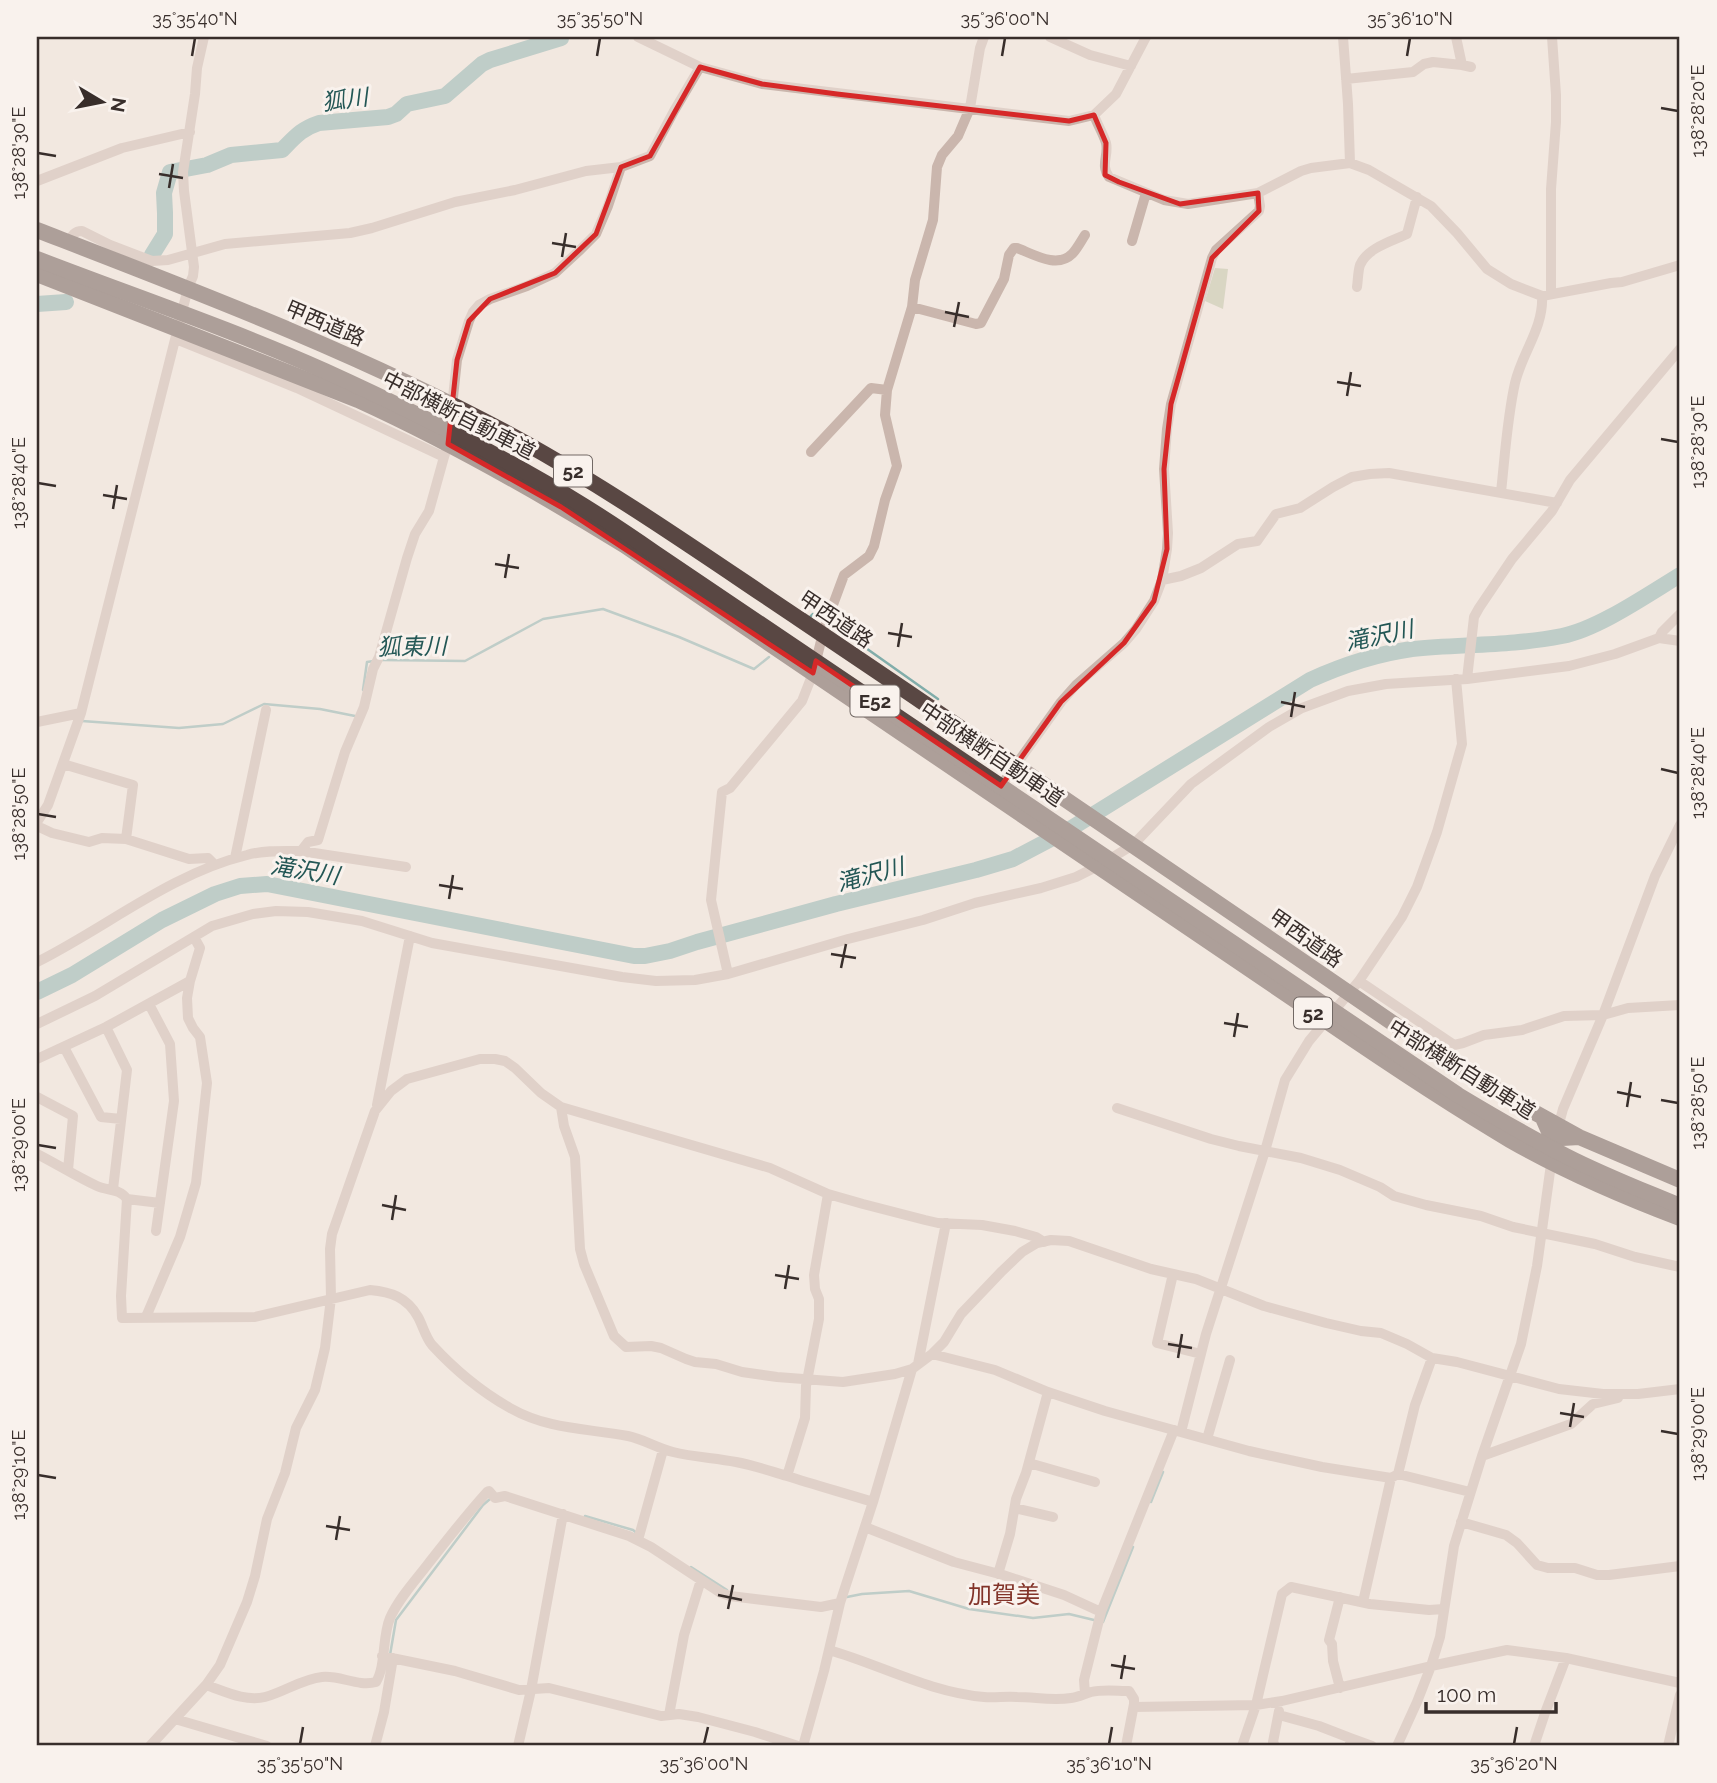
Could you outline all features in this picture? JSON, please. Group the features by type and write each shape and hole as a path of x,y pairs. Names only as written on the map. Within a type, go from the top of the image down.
{"highway":[{"name":"甲西道路","path":"37,230 188,288 352,357 453,404 582,476 823,632 1117,835 1354,987 1457,1065 1550,1122 1680,1180"},
{"name":"中部横断自動車道","path":"37,260 323,370 531,476 655,553 1458,1095 1568,1157 1622,1183 1680,1206"},
{"name":"52","path":"37,274 177,334 358,400 446,450 536,492 624,545 1325,1021 1471,1116 1551,1162 1680,1219"},
{"path":"1550,1122 1554,1143 1580,1137"}],"street":[{"path":"204,37 197,68 184,167 193,276 81,714 48,805 37,824 52,833 89,842 102,838 126,839 189,859 208,858 214,864"},
{"path":"638,37 700,67 762,84 1069,121 1094,115 1116,94 1146,37"},
{"path":"727,969 711,900 722,792 730,788 802,701 844,575 869,556 874,546 885,500 897,466 886,415 887,390 912,307 915,280 933,220 937,167 942,155 958,136 970,108 984,37"},
{"path":"1050,37 1090,55 1131,66"},
{"path":"1343,37 1350,163"},
{"path":"1346,79 1413,72 1424,64 1433,62 1467,66 1456,37"},
{"path":"1501,492 1513,394 1546,295 1556,122 1552,37"},
{"path":"69,242 73,234 82,231 152,261 168,260 225,244 372,229 455,202 515,190 586,171 621,167 650,156 700,67"},
{"path":"1094,115 1106,143 1104,163 1109,177 1164,200 1188,204 1258,193 1301,171 1350,163 1369,170 1432,206 1487,269 1511,284 1546,295 1622,282 1680,265"},
{"path":"37,181 121,148 190,132"},
{"path":"301,851 308,842 318,840 345,752 364,707 373,669 379,657 415,534 429,511 446,450 457,360 473,312 490,299 555,273 580,250 596,234 621,167"},
{"path":"1132,241 1146,193"},
{"path":"993,796 1061,702 1076,685 1124,643 1154,601 1162,580 1167,549 1164,469 1171,404 1212,258 1216,250 1259,211 1258,193"},
{"path":"1357,287 1359,267 1364,258 1370,252 1407,234 1417,197"},
{"path":"912,307 976,324 981,323 1004,279 1009,255 1014,248 1056,262 1072,254 1085,235"},
{"path":"1085,1694 1084,1680 1099,1618 1177,1431 1285,1080 1309,1041 1354,987 1402,917 1417,887 1437,832 1462,744 1464,677 1474,617 1512,559 1552,511 1570,480 1680,349"},
{"path":"811,452 871,388 887,390"},
{"path":"1162,580 1201,568 1238,544 1257,541 1276,514 1300,508 1352,477 1389,473 1557,503"},
{"path":"1659,638 1680,614"},
{"path":"37,1024 95,996 212,926 253,914 293,911 362,921 432,943 634,979 695,980 727,969 923,920 975,903 1076,877 1133,845 1191,785 1269,727 1302,708 1348,691 1386,684 1569,666 1615,654 1659,638 1680,641"},
{"path":"235,858 266,710"},
{"path":"37,722 81,714"},
{"path":"63,764 133,785 126,839"},
{"path":"1550,1122 1563,1109 1603,1014 1655,876 1675,848 1680,825"},
{"path":"37,962 188,875 250,854 301,851 406,867"},
{"path":"150,1746 206,1685 220,1665 256,1576 268,1520 285,1473 296,1429 315,1390 325,1348 331,1298 332,1234 375,1111 410,936"},
{"path":"146,1317 180,1237 195,1184 207,1083 200,1037 188,1018 187,998 200,948 194,937"},
{"path":"37,1059 106,1027 190,981"},
{"path":"1354,987 1454,1045 1484,1035 1522,1030 1564,1016 1680,1005"},
{"path":"149,1004 170,1044 174,1101 156,1231"},
{"path":"106,1027 127,1069 113,1189"},
{"path":"64,1047 101,1117 121,1119"},
{"path":"375,1111 391,1091 407,1079 480,1059 495,1059 505,1061 561,1107 770,1168 828,1194 925,1220 982,1225 1036,1237 1044,1242"},
{"path":"37,1097 74,1116 68,1170"},
{"path":"561,1107 564,1126 575,1157 580,1249 584,1264 614,1336 626,1348 651,1346 686,1359 742,1372 807,1379 843,1382 895,1374 915,1366 932,1354 944,1342 961,1314 1022,1252 1037,1243 1051,1240 1069,1241 1151,1269 1196,1279 1264,1306 1325,1323 1381,1333 1432,1358 1559,1389 1603,1394 1638,1394"},
{"path":"1117,1108 1211,1139 1301,1158 1339,1170 1394,1196 1680,1267"},
{"path":"1397,1746 1418,1702 1440,1637 1449,1574 1461,1522 1521,1344 1531,1303 1554,1143"},
{"path":"37,1154 100,1187 113,1189 127,1199 122,1318 255,1317 370,1290 385,1291 406,1301 431,1343 461,1375 510,1408 529,1417 571,1429 630,1436 663,1450 686,1455 737,1462 873,1502"},
{"path":"788,1476 805,1418 807,1379 819,1319 819,1299 814,1275 828,1194"},
{"path":"127,1199 160,1203"},
{"path":"388,1657 455,1671 519,1690 549,1688 661,1716 679,1714 698,1717 801,1746 841,1599 915,1366 946,1223"},
{"path":"1173,1274 1157,1343 1201,1354"},
{"path":"932,1354 995,1370 1105,1412 1249,1451 1322,1467 1394,1476 1471,1492"},
{"path":"1363,1602 1394,1476 1432,1358"},
{"path":"1207,1439 1230,1360"},
{"path":"1482,1456 1571,1424 1593,1404 1638,1394 1680,1389"},
{"path":"998,1574 1048,1392"},
{"path":"639,1536 663,1450"},
{"path":"1028,1463 1095,1482"},
{"path":"375,1746 384,1713 389,1620 398,1604 466,1516 489,1491 493,1495 505,1496 639,1536 701,1580 722,1593 738,1598 821,1607 841,1599"},
{"path":"1015,1508 1053,1517"},
{"path":"518,1746 563,1514"},
{"path":"1461,1522 1506,1535 1537,1564 1548,1568 1575,1568 1597,1575 1609,1575 1680,1566"},
{"path":"865,1527 954,1562 1064,1595 1099,1618"},
{"path":"669,1715 684,1635 701,1580"},
{"path":"1242,1746 1256,1705 1282,1594 1291,1587 1363,1602 1429,1610 1444,1609"},
{"path":"1339,1688 1332,1644 1329,1640 1340,1597"},
{"path":"829,1650 912,1680 948,1691 979,1696 1054,1699 1073,1698 1094,1692 1129,1691 1134,1699 1126,1746"},
{"path":"1133,1707 1256,1705 1507,1650 1566,1658 1680,1683"},
{"path":"206,1685 253,1698 323,1677 369,1684 376,1682 388,1657"},
{"path":"1534,1746 1566,1658"},
{"path":"1668,1746 1680,1696"},
{"path":"1275,1746 1273,1742 1282,1701"},
{"path":"1279,1715 1319,1726 1350,1742 1372,1746"},
{"path":"175,1719 267,1746"}],"highlighted area":[{"path":"700,67 762,84 837,94 1069,121 1094,115 1106,143 1105,175 1119,182 1180,204 1258,193 1259,211 1212,258 1171,404 1164,469 1167,549 1154,601 1124,643 1061,702 1001,786 816,661 813,673 561,507 448,444 457,360 469,321 490,299 555,273 596,234 621,167 650,156"}],"green space":[{"path":"1215,268 1228,269 1223,309 1205,301"}],"water":[{"path":"74,968 80,976 37,998 37,988"}],"waterway":[{"name":"狐川","path":"152,255 165,234 164,193 170,172 207,165 231,155 282,150 303,131 319,123 388,117 407,104 445,96 490,60 561,37"},
{"name":"狐川","path":"37,304 66,302"},
{"name":"滝沢川","path":"37,992 72,975 162,920 215,894 240,886 267,884 634,956 670,951 836,904 1013,859 1070,829 1310,680 1360,661 1399,651 1524,642 1562,636 1591,626 1622,610 1680,575"},
{"name":"狐東川","path":"381,660 465,661 543,619 603,609 754,669 769,657"},
{"name":"狐東川","path":"809,618 813,614 823,619"},
{"name":"狐東川","path":"829,622 938,699"},
{"name":"狐東川","path":"363,690 367,662 374,661"},
{"name":"狐東川","path":"82,721 179,728 223,724 264,704 320,709 355,716"},
{"path":"1151,1502 1163,1472"},
{"path":"390,1655 396,1620 490,1499"},
{"path":"585,1516 633,1530 638,1534"},
{"path":"1103,1622 1133,1547"},
{"path":"691,1567 727,1590"},
{"path":"847,1597 909,1591 969,1609 1033,1618 1069,1614 1094,1620"}],"district":[{"name":"加賀美","path":"1004,1594"}]}
